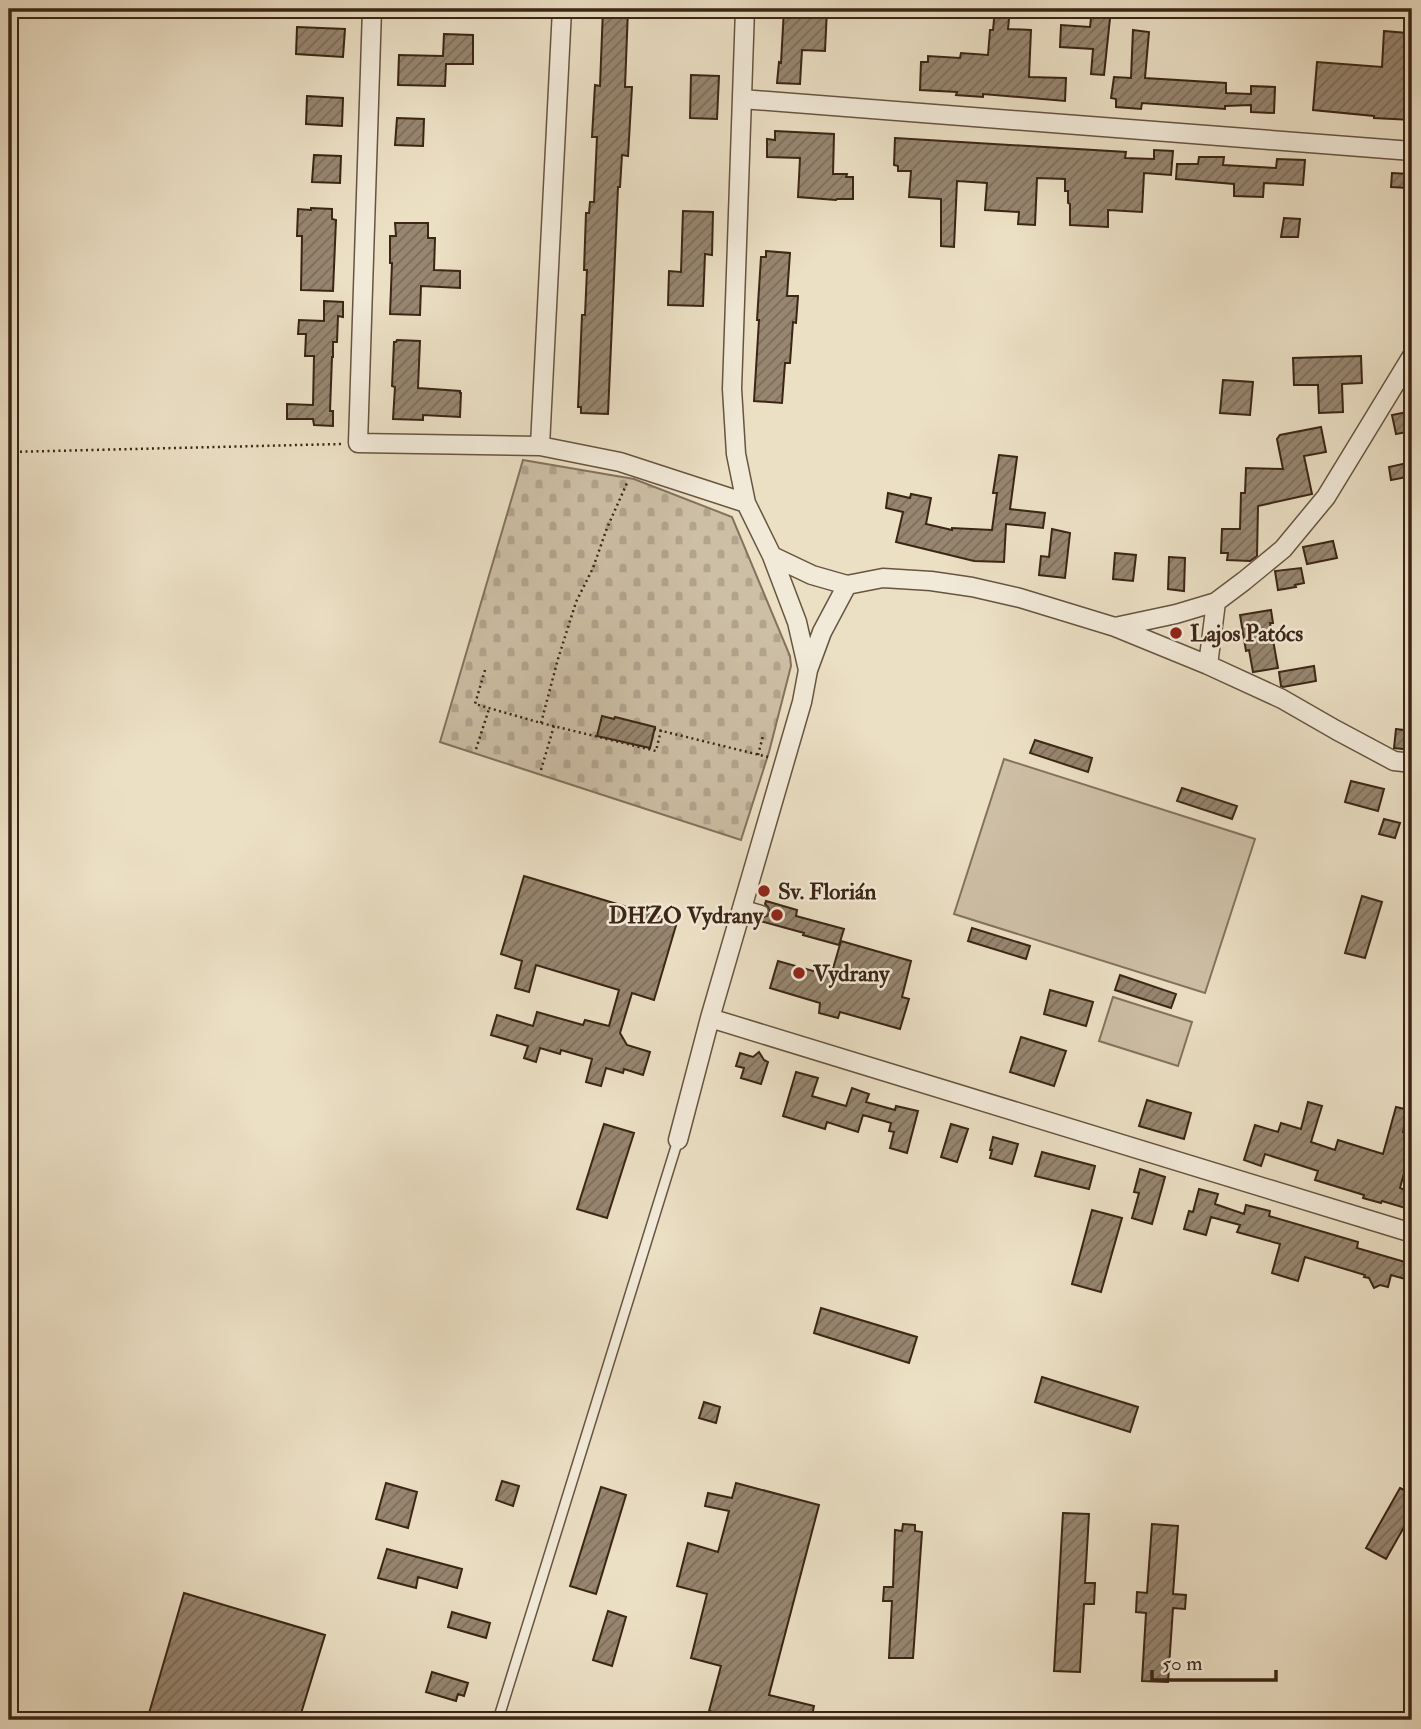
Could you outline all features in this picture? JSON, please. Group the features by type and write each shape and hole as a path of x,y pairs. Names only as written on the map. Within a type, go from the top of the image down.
{"street":[{"path":"372,9 358,443 540,446 632,466 746,503"},
{"path":"540,446 562,9"},
{"path":"745,9 732,389 736,454 746,503 772,556 797,622 808,670"},
{"path":"742,99 1412,150"},
{"path":"1115,627 1216,602 1283,549 1326,497 1412,356"},
{"path":"772,556 812,575 847,585 883,578 972,587 1020,598 1115,627 1282,699 1394,761 1412,763"},
{"path":"678,1140 710,1018 802,702 808,670 822,632 847,585"},
{"path":"1208,665 1216,602"},
{"path":"710,1018 1412,1233"}],"lane":[{"path":"743,905 763,911"},
{"path":"498,1720 678,1140"}],"path":[{"path":"9,452 358,443"},
{"path":"541,723 576,602 593,568 632,466"},
{"path":"485,670 475,704 489,709 656,751 661,730"},
{"path":"476,749 489,709"},
{"path":"541,770 554,726"},
{"path":"654,729 785,762"},
{"path":"758,755 763,736"}],"green space":[{"path":"523,460 634,479 732,517 790,656 791,666 769,752 741,840 440,742"},
{"path":"1004,759 1255,839 1205,993 954,914"},
{"path":"1113,997 1192,1022 1178,1066 1099,1041"}],"building":[{"path":"603,9 628,9 625,87 632,87 628,156 622,155 618,187 608,414 581,413 581,407 578,407 587,270 584,270 586,213 589,213 590,202 594,202 597,137 592,137 595,85 600,86"},
{"path":"784,9 827,9 825,51 802,50 800,84 777,83"},
{"path":"995,9 1010,9 1008,29 1031,30 1029,77 1066,78 1065,101 983,94 983,97 956,95 957,92 920,90 921,62 928,62 928,56 960,58 961,53 988,55"},
{"path":"1092,9 1111,9 1104,75 1091,74 1093,49 1060,47 1061,25 1090,27"},
{"path":"297,27 345,29 343,57 296,54"},
{"path":"1133,30 1149,32 1145,78 1226,83 1226,93 1251,94 1251,86 1275,87 1274,113 1251,112 1251,105 1225,106 1225,109 1142,103 1141,109 1116,107 1116,99 1111,98 1114,77 1131,78"},
{"path":"1384,31 1407,33 1405,75 1412,76 1412,120 1313,110 1317,62 1382,67"},
{"path":"444,34 473,35 473,64 446,64 445,86 398,85 399,55 443,56"},
{"path":"691,75 719,76 717,119 690,118"},
{"path":"307,96 343,98 342,126 306,124"},
{"path":"397,118 424,119 423,146 395,145"},
{"path":"775,131 834,134 833,174 853,177 853,199 798,197 800,158 767,157 767,139 775,140"},
{"path":"895,138 1126,152 1125,158 1154,159 1154,150 1173,151 1171,175 1144,173 1142,212 1108,210 1108,227 1070,225 1070,204 1068,191 1065,191 1065,179 1037,178 1035,225 1018,224 1019,212 985,210 987,183 957,181 954,247 941,246 941,199 909,197 911,171 898,171 898,166 894,165"},
{"path":"314,155 341,156 340,183 312,182"},
{"path":"1199,157 1224,157 1223,165 1276,168 1277,159 1305,160 1303,185 1264,183 1263,197 1234,196 1234,184 1176,179 1177,164 1198,164"},
{"path":"1392,173 1409,174 1408,188 1391,187"},
{"path":"298,209 332,209 332,219 336,220 333,291 301,290 302,236 297,236"},
{"path":"683,211 713,212 712,255 705,254 703,306 668,305 669,271 681,272"},
{"path":"1284,218 1300,219 1298,237 1281,237"},
{"path":"395,223 428,223 428,238 435,238 434,270 460,271 460,288 421,286 420,315 390,314 390,236 396,236"},
{"path":"766,251 790,253 787,296 798,296 790,363 785,363 782,403 754,401 761,257 766,257"},
{"path":"324,301 343,302 343,317 338,316 337,342 333,342 330,411 333,411 333,426 314,425 313,419 287,419 287,404 313,405 314,356 305,356 306,334 298,334 299,320 324,321"},
{"path":"420,341 418,388 460,391 460,417 423,415 423,420 393,419 394,342"},
{"path":"1361,356 1362,383 1342,384 1343,412 1319,413 1318,385 1294,385 1293,358"},
{"path":"1223,380 1253,382 1250,415 1220,413"},
{"path":"1412,411 1412,431 1396,434 1392,415"},
{"path":"1321,427 1326,452 1304,456 1312,494 1258,506 1257,556 1250,561 1227,560 1228,553 1221,553 1222,529 1240,529 1241,493 1245,493 1246,468 1283,469 1277,439 1280,435"},
{"path":"999,455 1017,457 1010,509 1045,513 1043,528 1006,524 1004,562 974,561 896,542 903,512 886,508 888,493 910,498 911,494 931,498 926,524 952,530 992,530 997,493 993,493"},
{"path":"1412,462 1412,476 1391,480 1389,467"},
{"path":"1052,529 1070,533 1065,578 1039,575 1041,556 1049,557"},
{"path":"1333,541 1337,558 1307,564 1303,547"},
{"path":"1115,553 1136,555 1133,581 1113,579"},
{"path":"1169,557 1185,558 1184,591 1168,589"},
{"path":"1301,568 1304,583 1278,590 1275,571"},
{"path":"1271,610 1273,623 1270,623 1278,668 1253,672 1249,650 1246,651 1240,615"},
{"path":"1314,666 1316,681 1281,686 1279,672"},
{"path":"602,716 655,727 650,748 597,736"},
{"path":"1396,729 1412,731 1412,750 1394,748"},
{"path":"1035,740 1092,758 1088,772 1030,753"},
{"path":"1351,781 1384,789 1378,811 1345,802"},
{"path":"1182,788 1237,806 1232,819 1177,801"},
{"path":"1384,819 1400,823 1395,838 1379,834"},
{"path":"524,876 677,922 654,1000 632,993 620,1033 627,1045 650,1052 643,1075 624,1069 623,1073 606,1068 601,1086 586,1082 592,1059 561,1050 560,1054 540,1048 536,1062 524,1058 528,1046 491,1035 497,1015 533,1026 537,1012 583,1025 585,1020 609,1026 619,990 536,965 529,992 515,988 522,961 501,954"},
{"path":"1362,896 1382,902 1365,958 1345,953"},
{"path":"766,901 797,910 796,916 844,929 839,945 760,921 770,912"},
{"path":"972,928 1030,946 1026,959 968,941"},
{"path":"841,941 911,961 902,997 909,999 900,1029 840,1012 838,1018 819,1013 820,1003 770,988 778,961 813,971 821,968 832,972"},
{"path":"1120,975 1176,994 1171,1008 1115,990"},
{"path":"1050,990 1093,1002 1086,1026 1044,1014"},
{"path":"1021,1037 1066,1051 1054,1086 1010,1072"},
{"path":"759,1052 768,1062 761,1084 741,1078 744,1068 736,1066 740,1053 753,1057"},
{"path":"796,1072 818,1078 812,1096 846,1106 852,1088 869,1094 866,1102 895,1110 896,1106 918,1111 907,1153 890,1148 894,1132 889,1131 891,1123 863,1115 858,1132 827,1122 825,1129 783,1116"},
{"path":"1147,1100 1191,1113 1184,1139 1139,1126"},
{"path":"1308,1102 1322,1106 1311,1142 1335,1150 1338,1140 1383,1154 1396,1107 1409,1110 1403,1132 1412,1134 1412,1144 1400,1188 1412,1193 1412,1210 1363,1198 1364,1195 1315,1180 1318,1171 1265,1154 1261,1166 1244,1160 1255,1125 1278,1132 1281,1123 1301,1129"},
{"path":"604,1124 634,1133 607,1218 577,1209"},
{"path":"951,1124 968,1129 957,1162 941,1157"},
{"path":"993,1137 1018,1144 1012,1164 990,1158"},
{"path":"1042,1152 1095,1166 1089,1189 1035,1176"},
{"path":"1140,1169 1165,1177 1152,1224 1132,1218 1139,1193 1134,1192"},
{"path":"1199,1189 1218,1194 1215,1204 1244,1214 1246,1205 1270,1211 1269,1216 1358,1242 1357,1248 1412,1264 1412,1281 1391,1275 1388,1287 1380,1285 1374,1288 1365,1275 1305,1257 1298,1281 1272,1273 1280,1244 1237,1232 1240,1225 1211,1217 1206,1235 1184,1229 1189,1211 1193,1212"},
{"path":"1092,1210 1122,1218 1101,1292 1072,1284"},
{"path":"821,1308 917,1337 909,1363 814,1333"},
{"path":"1042,1377 1138,1407 1130,1432 1035,1402"},
{"path":"704,1402 720,1407 716,1423 699,1418"},
{"path":"502,1481 519,1486 513,1506 496,1500"},
{"path":"386,1483 417,1492 408,1528 376,1519"},
{"path":"736,1483 819,1505 769,1695 814,1706 811,1720 745,1720 709,1711 721,1666 691,1658 707,1594 677,1586 688,1543 718,1552 729,1511 705,1506 708,1493 732,1498"},
{"path":"601,1487 626,1495 596,1594 570,1586"},
{"path":"1400,1488 1412,1494 1412,1513 1386,1559 1366,1548"},
{"path":"1063,1513 1089,1514 1085,1583 1095,1583 1094,1604 1084,1604 1080,1672 1054,1671"},
{"path":"903,1524 915,1525 915,1531 922,1532 913,1658 889,1658 892,1601 883,1601 884,1587 893,1587 895,1530 902,1531"},
{"path":"1152,1524 1178,1526 1173,1594 1186,1595 1185,1609 1173,1608 1168,1682 1142,1681 1146,1613 1136,1612 1137,1592 1147,1593"},
{"path":"387,1549 462,1569 457,1588 418,1577 416,1588 378,1578"},
{"path":"184,1593 325,1635 299,1720 147,1720"},
{"path":"608,1611 626,1617 612,1666 593,1660"},
{"path":"452,1612 490,1623 486,1638 448,1627"},
{"path":"432,1672 468,1683 464,1696 458,1694 456,1701 426,1692"}],"place":[{"name":"Lajos Patócs","path":"1176,633"},
{"name":"Sv. Florián","path":"764,891"},
{"name":"DHZO Vydrany","path":"777,915"},
{"name":"Vydrany","path":"799,973"}]}
